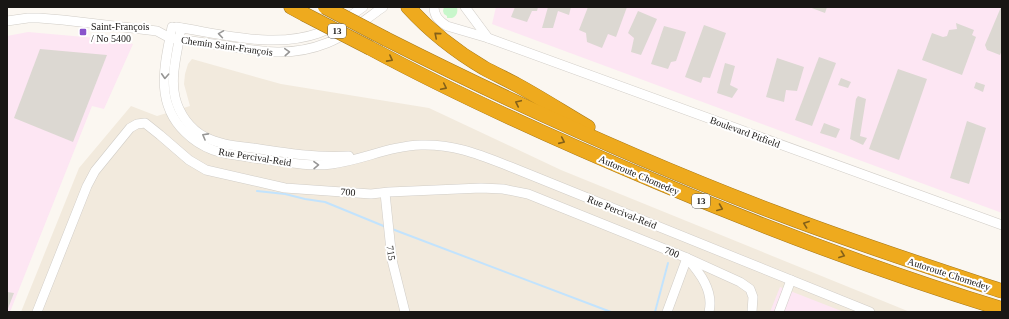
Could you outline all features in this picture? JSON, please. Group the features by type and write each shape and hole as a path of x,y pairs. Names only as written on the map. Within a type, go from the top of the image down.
{"highway":[{"name":"Autoroute Chomedey","path":"291,7 433,82 509,118 613,164 696,199 843,256 1002,309"},
{"name":"Autoroute Chomedey","path":"325,7 449,71 644,159 773,212 931,268 1002,291"},
{"path":"411,11 444,41 464,56 518,85 644,159"}],"street":[{"name":"Chemin Saint-François","path":"7,21 28,18 52,19 158,31 172,27 249,39 287,40 325,31 342,22 363,7"},
{"name":"Chemin Saint-François","path":"158,31 170,38 270,52 295,52 328,43 383,7"},
{"name":"Boulevard Pitfield","path":"434,7 436,17 442,23 488,38 1002,225"},
{"path":"465,7 488,38"},
{"name":"Rue Percival-Reid","path":"172,27 164,78 167,104 180,128 202,145 220,152 309,165 328,165 340,163 408,146 450,146 470,151 870,312"},
{"name":"Rue Percival-Reid","path":"182,28 174,77 175,96 185,119 194,129 205,137 216,142 298,155 334,157 368,155"},
{"name":"700","path":"37,312 86,186 130,128 136,124 144,123 189,160 206,170 285,188 371,194 481,188 503,189 528,194 687,258 740,282 750,289 753,297 752,312"},
{"name":"715","path":"385,193 392,260 405,312"},
{"path":"667,312 687,258 698,269 704,279 709,298 709,312"},
{"path":"779,312 791,280"}],"shaded area":[{"path":"496,7 1002,7 1002,213 492,24"},
{"path":"28,32 107,39 133,44 104,109 92,106 10,312 7,312 7,36"},
{"path":"192,59 281,84 429,108 561,170 910,312 21,312 79,168 131,106 157,116 190,106 184,84 188,64"},
{"path":"780,287 844,312 770,312"}],"green space":[{"path":"444,7 457,7 456,15 452,18 447,18 443,11"}],"building":[{"path":"515,7 538,7 537,11 532,11 527,22 511,17"},
{"path":"548,7 571,7 569,15 558,11 553,28 542,28"},
{"path":"588,7 627,7 616,37 608,34 602,48 587,42 586,33 579,30"},
{"path":"809,7 827,7 825,13"},
{"path":"1001,7 1002,50 1000,55 987,50 985,45"},
{"path":"638,11 657,19 641,55 631,52 634,38 628,33"},
{"path":"956,23 974,30 972,35 976,37 962,75 922,60 932,33 943,37 947,36 949,30 957,29"},
{"path":"704,25 726,33 710,78 703,77 701,83 685,77"},
{"path":"664,26 686,32 676,61 671,62 668,69 651,64"},
{"path":"40,49 107,55 73,142 14,118"},
{"path":"819,57 836,63 812,126 795,120"},
{"path":"777,58 804,67 797,91 786,90 784,102 766,97"},
{"path":"725,63 735,66 730,85 738,89 732,98 717,93"},
{"path":"898,69 927,79 899,160 869,149"},
{"path":"841,78 851,82 848,88 838,85"},
{"path":"976,82 985,85 983,92 974,88"},
{"path":"858,96 866,99 860,136 867,138 863,145 850,139 856,99"},
{"path":"967,121 986,128 969,184 950,178"},
{"path":"824,123 840,129 836,138 820,133"},
{"path":"7,292 14,293 7,311"}],"waterway":[{"path":"257,191 285,194 325,202 386,227"},
{"path":"392,229 611,312"},
{"path":"655,312 668,263"}],"place":[{"name":"Saint-François / No 5400","path":"83,32"}]}
